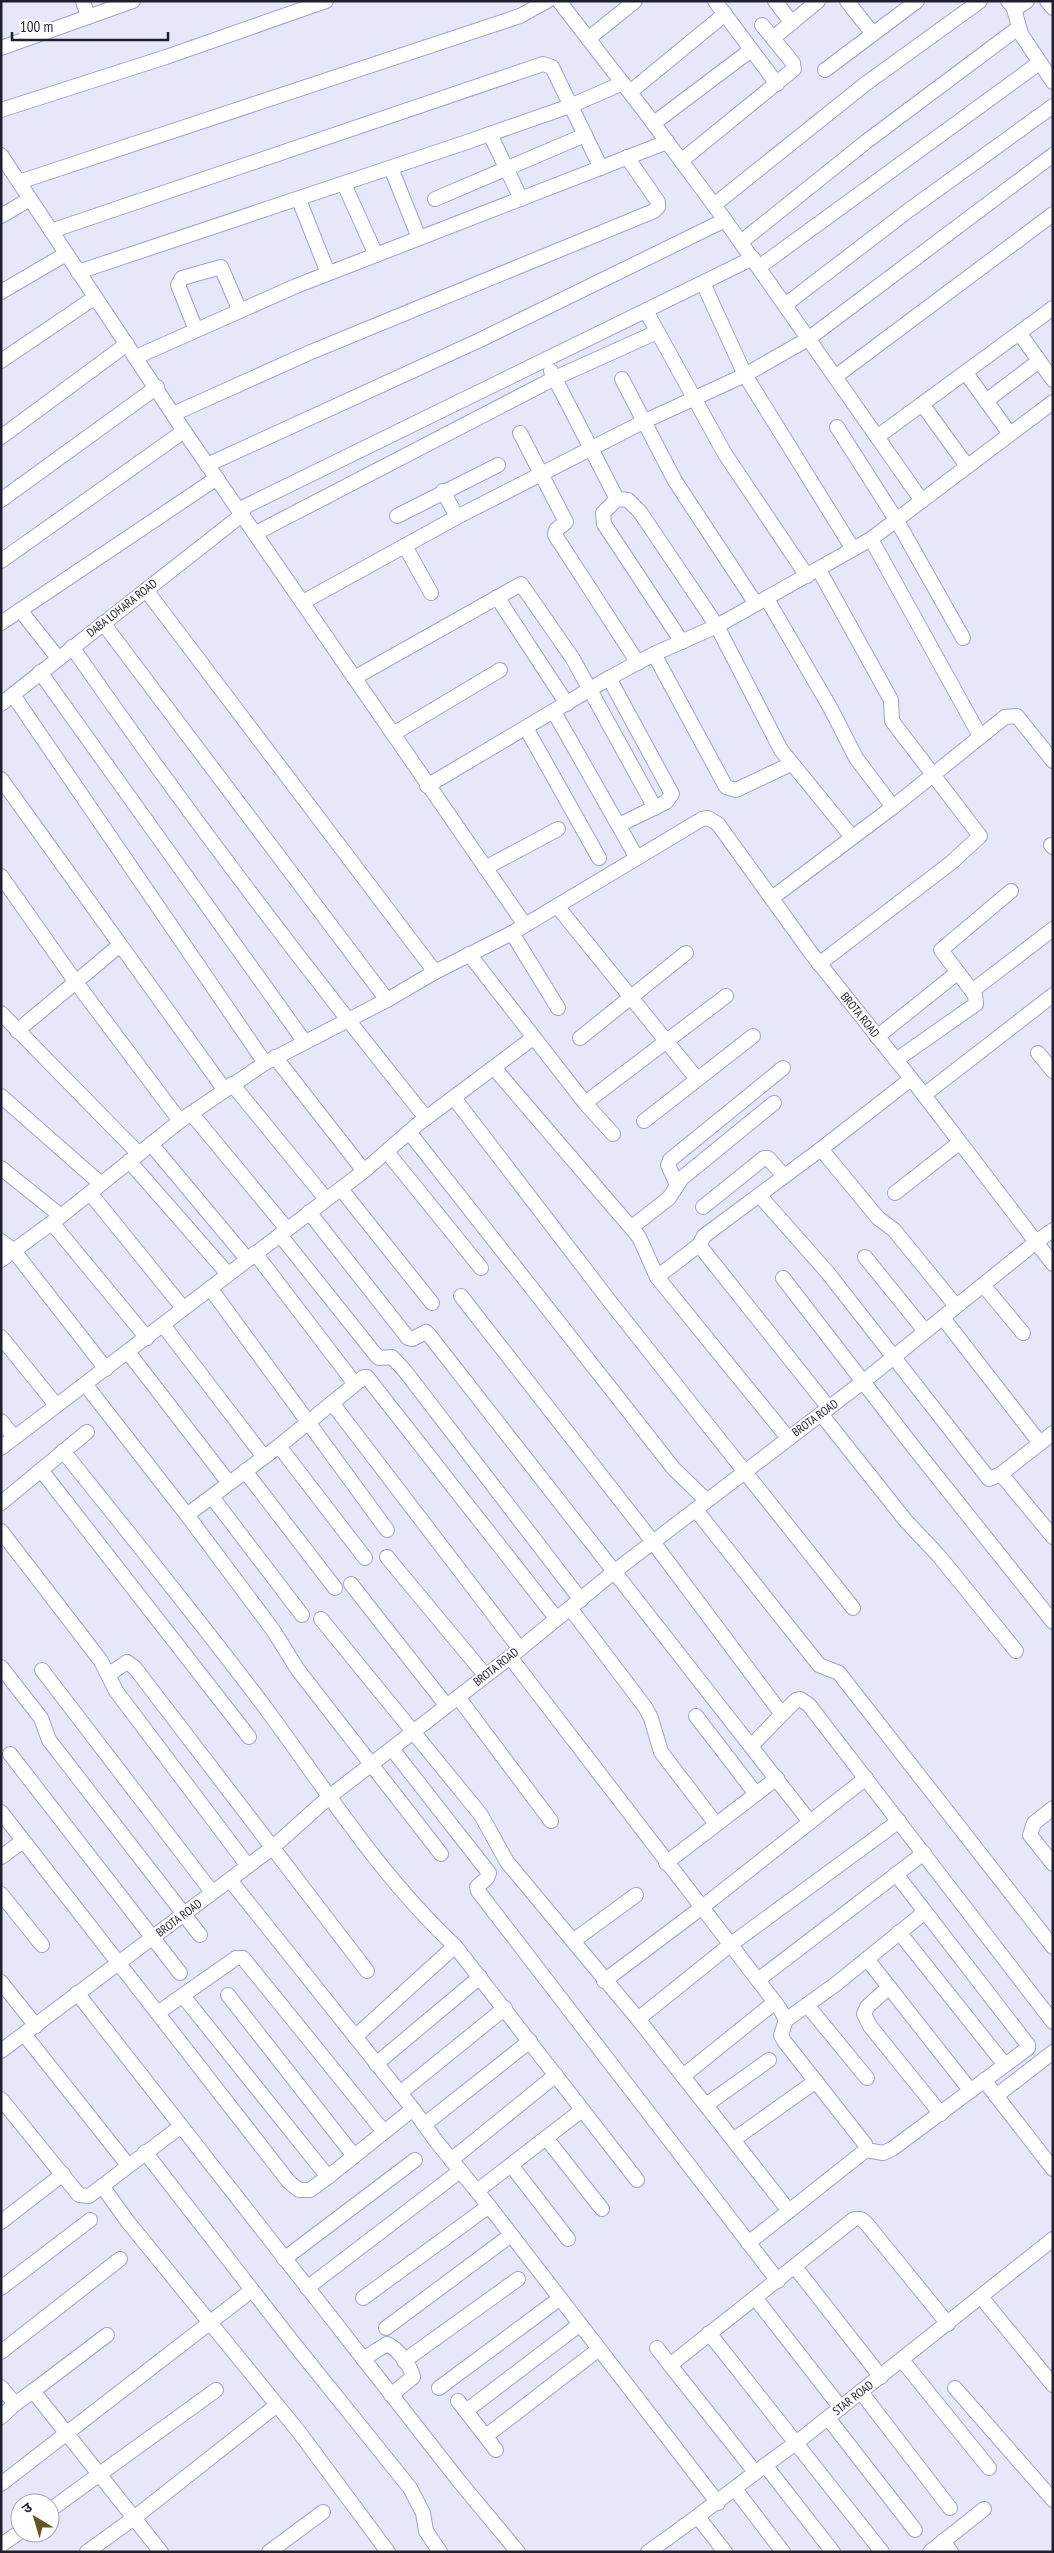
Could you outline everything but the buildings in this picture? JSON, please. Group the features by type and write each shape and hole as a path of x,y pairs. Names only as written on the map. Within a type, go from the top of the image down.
{"street":[{"path":"83,1 88,17"},
{"path":"1,48 134,1"},
{"path":"1,110 166,57 326,1"},
{"path":"19,182 520,16 546,1"},
{"path":"559,1 654,123 741,242 922,501"},
{"path":"588,39 635,1"},
{"path":"715,1 776,84"},
{"path":"776,1 792,23"},
{"path":"773,38 818,1"},
{"path":"847,1 873,34"},
{"path":"826,70 917,1"},
{"path":"714,205 864,85 980,1"},
{"path":"1027,1 1011,5 1018,28 1053,82"},
{"path":"1047,1 1053,8"},
{"path":"78,272 299,200 626,88 725,14"},
{"path":"681,161 794,69 794,65 762,25"},
{"path":"741,242 867,141 1018,28"},
{"path":"654,123 751,50"},
{"name":"DABA LOHARA ROAD","path":"1,704 146,590 241,512 703,283 756,263 1039,63"},
{"path":"51,231 543,64 552,68 600,168"},
{"path":"785,305 909,210 1053,106"},
{"path":"490,134 520,198"},
{"path":"434,199 585,135"},
{"path":"136,357 328,274 667,142"},
{"path":"1,155 94,298 136,357 207,465 256,533 525,925"},
{"path":"303,602 456,517 642,422 694,400 745,375 808,339 1053,155"},
{"path":"174,414 311,352 654,211 658,207 658,202 627,157"},
{"path":"391,168 419,238"},
{"path":"344,184 376,255"},
{"path":"1,216 30,199"},
{"path":"299,200 328,274"},
{"path":"835,378 1053,214"},
{"path":"207,465 482,339 725,220"},
{"path":"1,292 66,254"},
{"path":"196,330 178,285 182,278 221,267 240,311"},
{"path":"703,283 745,375 853,549"},
{"path":"1,362 94,298"},
{"path":"877,437 1053,308"},
{"path":"646,311 725,454 813,573 891,700 892,721 979,833 979,839 944,868 819,964"},
{"path":"256,533 555,378 657,332"},
{"path":"1020,334 1053,380"},
{"path":"1,437 127,344"},
{"path":"546,361 617,499"},
{"path":"986,400 1039,361"},
{"path":"966,372 1010,434"},
{"path":"622,379 642,422 675,481 761,601 831,709 856,758 893,807"},
{"path":"1,500 156,387"},
{"path":"428,786 609,678 654,654 716,626 871,539 1053,402"},
{"path":"922,404 967,466"},
{"path":"837,427 897,521 963,638"},
{"path":"1,561 184,431"},
{"path":"520,433 566,522 565,525 556,530 555,535 638,663"},
{"path":"398,516 498,465"},
{"path":"1,623 217,478"},
{"path":"443,492 456,517"},
{"path":"617,499 628,500 640,512 716,626 771,732 791,764 816,791 852,837"},
{"path":"617,499 603,513 604,524 682,642"},
{"path":"871,539 980,736"},
{"path":"405,546 430,593"},
{"path":"354,678 517,584 522,585 590,690 655,808"},
{"path":"146,590 435,972"},
{"path":"497,597 567,704"},
{"path":"20,610 58,658"},
{"path":"103,623 387,1000"},
{"path":"72,647 141,746 348,1020 426,1118"},
{"path":"654,654 726,787 736,790 791,764"},
{"path":"393,734 500,670"},
{"path":"40,672 304,1042"},
{"path":"609,678 672,794 666,802 619,825"},
{"path":"13,695 270,1060 364,1171"},
{"path":"554,712 637,858"},
{"path":"772,898 893,807 1005,717 1017,716 1053,761"},
{"path":"526,728 599,858"},
{"path":"1,779 120,945 228,1087 326,1199"},
{"name":"BROTA ROAD","path":"1,1260 56,1220 186,1117 270,1060 512,933 702,819 708,818 718,824 819,964 924,1095 1036,1242 864,1381 615,1571 515,1653 329,1797 272,1848 1,2051"},
{"path":"485,868 558,829"},
{"path":"1,876 75,981 186,1117 284,1232 374,1354 379,1358 392,1357 405,1371 575,1604 645,1707 651,1718 661,1752 716,1824"},
{"path":"896,1060 973,1008 976,1000 972,991 942,955 941,950 943,946 1011,891"},
{"path":"557,906 632,995 697,1078"},
{"path":"972,991 1053,929"},
{"path":"512,933 558,1008"},
{"path":"17,1031 120,945"},
{"path":"580,1038 686,953"},
{"path":"469,954 533,1038 585,1103 613,1134"},
{"path":"877,1037 957,973"},
{"path":"924,1095 1053,994"},
{"path":"585,1103 726,996"},
{"path":"1,1013 134,1158 228,1274"},
{"path":"644,1121 697,1078 754,1036"},
{"path":"1,1448 341,1189 426,1118 495,1069 533,1038"},
{"path":"1038,1053 1053,1071"},
{"path":"677,1185 668,1165 670,1160 783,1068"},
{"path":"495,1069 632,1227 639,1236 657,1277 788,1438"},
{"path":"657,1277 699,1245 704,1236 822,1149 911,1079"},
{"path":"1,1096 101,1184"},
{"path":"454,1098 611,1303 746,1470 853,1608"},
{"path":"632,1227 669,1198 682,1178 774,1102"},
{"path":"409,1132 674,1469 819,1665 839,1673 1053,1947"},
{"path":"895,1193 959,1143"},
{"path":"151,1144 251,1256 354,1384"},
{"path":"822,1149 878,1218 894,1230 956,1306"},
{"path":"387,1152 481,1268"},
{"path":"703,1208 764,1158 768,1158 784,1176"},
{"path":"1,1168 56,1220 147,1338"},
{"path":"341,1189 432,1303"},
{"path":"90,1193 183,1308"},
{"path":"759,1194 828,1273 989,1479 1001,1474 1053,1433"},
{"path":"309,1212 408,1338 412,1339 426,1332 430,1336 810,1822"},
{"path":"1053,1230 1036,1242 1053,1264"},
{"path":"1,1241 14,1251 106,1369"},
{"path":"699,1245 906,1521 939,1556 1016,1651"},
{"path":"865,1257 925,1331"},
{"path":"783,1278 1053,1622"},
{"path":"983,1285 1023,1333"},
{"path":"210,1288 387,1530"},
{"path":"462,1296 654,1542 781,1713"},
{"path":"943,1318 1040,1443"},
{"path":"163,1325 264,1457"},
{"path":"1,1337 56,1405"},
{"path":"128,1352 229,1483"},
{"path":"187,1515 279,1446 354,1384 364,1377 368,1378 556,1618"},
{"path":"85,1384 273,1630 298,1670 441,1854"},
{"path":"332,1403 666,1863 775,2002 786,2020"},
{"path":"1,1421 14,1437"},
{"path":"1,1502 87,1432"},
{"path":"279,1446 365,1558"},
{"path":"63,1451 249,1687 329,1797 422,1914 455,1946 505,2008 637,2180"},
{"path":"41,1470 249,1737"},
{"path":"245,1471 335,1588"},
{"path":"1001,1474 1053,1537"},
{"path":"212,1497 302,1615"},
{"path":"1,1531 101,1661 116,1691 248,1866"},
{"path":"387,1557 485,1676"},
{"path":"351,1584 446,1705"},
{"path":"321,1619 481,1815 507,1862 604,1981 638,2019 789,2211"},
{"path":"108,1675 127,1662 135,1668 367,1971"},
{"path":"42,1670 212,1892"},
{"path":"4,1675 42,1718 49,1740 200,1934"},
{"path":"458,1697 551,1821"},
{"path":"751,1746 766,1733 781,1713 796,1700 805,1701 1053,2022"},
{"path":"696,1716 756,1794"},
{"path":"392,1749 489,1873 487,1878 477,1887 478,1891 778,2281"},
{"path":"10,1754 180,1973"},
{"path":"666,1863 777,1778"},
{"path":"604,1981 701,1908 866,1778"},
{"path":"1053,1808 1034,1823 1030,1835 1053,1864"},
{"path":"1,1812 159,2012 289,2182 299,2190 310,2190 413,2109"},
{"path":"638,2019 730,1945 899,1821"},
{"path":"1,1857 23,1841"},
{"path":"758,1980 924,1853"},
{"path":"748,2243 866,2150 883,2153 941,2114 970,2090 1024,2052 1028,2045 896,1874"},
{"path":"230,1880 425,2124 718,2503"},
{"path":"1,1894 42,1945"},
{"path":"573,1941 636,1895"},
{"path":"866,2150 865,2144 781,2035 786,2020 867,1959 925,1912"},
{"path":"899,1932 1005,2066"},
{"path":"355,2037 455,1946"},
{"path":"159,2012 236,1958 248,1960 384,2132"},
{"path":"867,1959 970,2090"},
{"path":"376,2064 480,1977"},
{"path":"1,1982 30,2030 128,2166"},
{"path":"889,1987 867,2007 864,2014 870,2026 941,2114"},
{"path":"77,1993 284,2259 518,2552"},
{"path":"228,1995 354,2156"},
{"path":"183,1996 328,2177"},
{"path":"683,2076 775,2002"},
{"path":"807,2005 867,2078"},
{"path":"400,2093 505,2008"},
{"path":"425,2124 530,2041"},
{"path":"996,2096 1053,2052"},
{"path":"706,2106 768,2060"},
{"path":"307,2288 456,2165 556,2075"},
{"path":"984,2080 1053,2169"},
{"path":"733,2140 816,2081"},
{"path":"1,2099 79,2195 84,2197 89,2196 180,2127"},
{"path":"477,2191 582,2110"},
{"path":"546,2138 602,2209"},
{"path":"145,2152 410,2488 421,2507 426,2531 440,2552"},
{"path":"284,2259 415,2160"},
{"path":"511,2165 568,2239"},
{"path":"1,2222 63,2174"},
{"path":"102,2186 128,2222 277,2405 388,2552"},
{"path":"363,2298 489,2206"},
{"path":"670,2365 709,2333 756,2299 854,2219 861,2219 948,2324"},
{"path":"1,2288 90,2220"},
{"path":"386,2328 511,2235"},
{"name":"STAR ROAD","path":"651,2551 718,2503 760,2468 796,2443 1053,2239"},
{"path":"1,2352 120,2258"},
{"path":"795,2267 881,2376"},
{"path":"404,2361 518,2279"},
{"path":"1,2484 252,2290"},
{"path":"981,2297 1053,2385"},
{"path":"439,2388 559,2299"},
{"path":"756,2299 841,2408"},
{"path":"496,2450 462,2406 579,2325"},
{"path":"709,2333 882,2552"},
{"path":"1,2417 33,2390 107,2335"},
{"path":"363,2359 387,2344 392,2346 404,2361 413,2377 391,2394"},
{"path":"657,2348 833,2552"},
{"path":"486,2436 599,2349"},
{"path":"902,2360 989,2468"},
{"path":"1,2387 15,2404"},
{"path":"955,2388 1050,2493"},
{"path":"33,2390 161,2552"},
{"path":"60,2503 216,2390"},
{"path":"861,2392 950,2508"},
{"path":"87,2552 134,2518 277,2405"},
{"path":"828,2418 915,2530"},
{"path":"735,2489 783,2552"},
{"path":"930,2552 947,2547 984,2509"},
{"path":"269,2552 323,2512"},
{"path":"698,2517 725,2552"}]}
